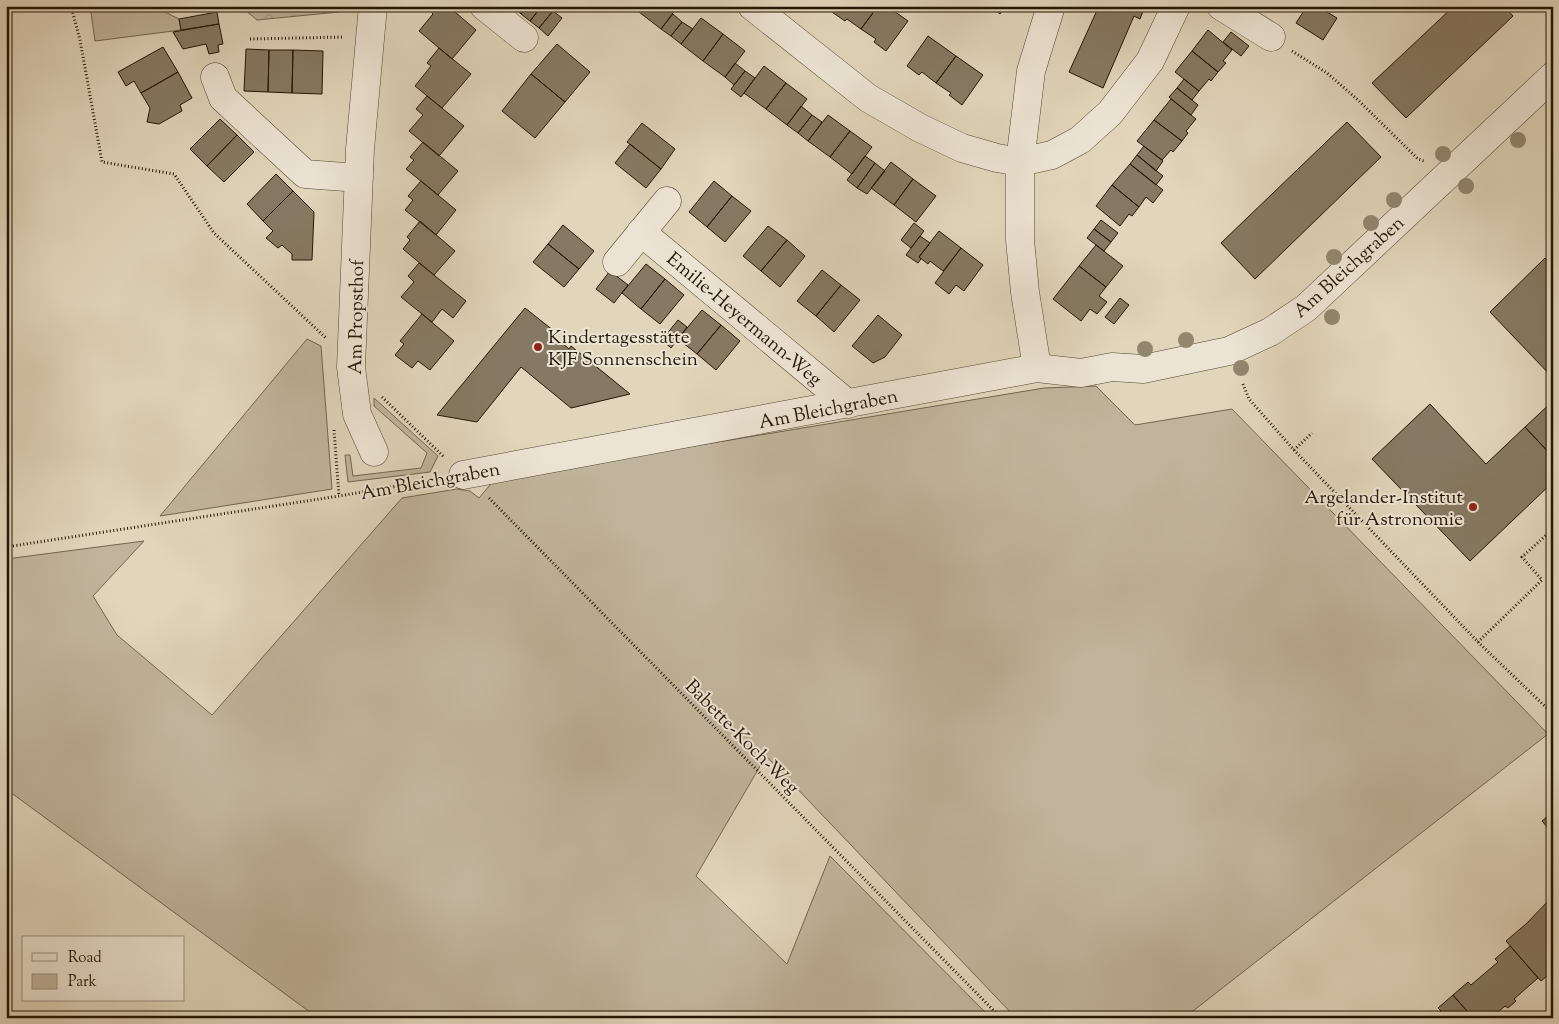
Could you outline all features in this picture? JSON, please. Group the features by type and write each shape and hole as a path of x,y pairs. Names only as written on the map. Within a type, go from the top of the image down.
{"street":[{"name":"Am Propsthof","path":"373,6 359,178 351,367 357,414 374,452"},
{"path":"484,6 524,38"},
{"path":"752,6 868,98 920,128 962,148 997,158 1020,162 1052,154 1080,140 1110,113 1150,61 1176,6"},
{"path":"1037,368 1025,292 1020,240 1020,162 1030,71 1051,6"},
{"path":"1221,6 1271,37"},
{"name":"Am Bleichgraben","path":"463,475 1037,368 1081,373 1112,367 1143,369 1229,351 1270,332 1306,308 1553,76"},
{"path":"214,77 223,98 305,174 359,178"},
{"path":"617,262 667,201"},
{"name":"Emilie-Heyermann-Weg","path":"641,232 848,404"}],"path":[{"name":"Babette-Koch-Weg","path":"71,6 80,40 102,162 174,174 214,233 327,339 351,367 463,475 491,499 1001,1018"},
{"path":"250,39 370,36"},
{"path":"1318,68 1327,73 1358,100 1418,159 1429,163 1444,177"},
{"path":"1243,384 1249,399 1294,450 1478,642 1553,714"},
{"path":"1294,450 1312,433"},
{"name":"Am Bleichgraben","path":"6,547 463,475"},
{"path":"1478,642 1542,580 1522,557 1553,528"}],"green space":[{"path":"90,6 171,6 157,8 179,19 181,30 95,41"},
{"path":"245,6 327,6 339,12 257,20 245,10"},
{"path":"307,339 321,346 332,489 160,516"},
{"path":"1096,386 1135,425 1232,409 1548,734 1184,1018 1016,1018 766,756 696,876 787,964 830,856 991,1018 318,1018 6,789 6,559 144,541 93,596 117,635 212,715 402,498 457,489 470,491 479,498 495,479 1044,388"},
{"path":"374,398 438,456 430,472 348,482 345,455 350,455 353,476 421,468 427,453 374,406"}],"building":[{"path":"431,6 448,6 476,30 452,59 419,31 433,14 428,9"},
{"path":"512,6 527,6 521,14"},
{"path":"527,6 542,6 530,21 521,14"},
{"path":"542,6 547,6 553,11 539,28 530,21"},
{"path":"644,6 678,6 661,29 639,12"},
{"path":"836,6 878,6 861,29 847,19 845,21 832,12"},
{"path":"878,6 887,6 908,21 886,51 874,42 876,39 861,29"},
{"path":"990,6 1005,6 1000,14"},
{"path":"1099,6 1145,6 1140,19 1134,16 1103,88 1069,72"},
{"path":"1307,6 1317,6 1337,18 1323,40 1296,23"},
{"path":"1454,6 1504,6 1513,16 1406,118 1372,83"},
{"path":"553,11 562,18 548,36 539,28"},
{"path":"217,12 219,24 181,30 179,19"},
{"path":"673,14 682,22 671,36 661,29"},
{"path":"701,18 723,34 703,61 681,44"},
{"path":"682,22 693,29 681,44 671,36"},
{"path":"219,24 223,44 218,45 219,52 209,54 206,44 183,49 173,32"},
{"path":"1208,30 1232,50 1223,61 1226,63 1218,72 1192,51"},
{"path":"1231,32 1249,46 1241,56 1223,42"},
{"path":"723,34 745,51 725,77 703,61"},
{"path":"928,36 956,56 936,83 922,72 919,75 907,66"},
{"path":"557,44 590,72 565,102 531,74"},
{"path":"163,47 178,72 141,93 134,81 126,86 118,72"},
{"path":"439,48 471,74 442,108 415,86 431,66 427,63"},
{"path":"246,49 269,50 268,92 244,91"},
{"path":"269,50 293,50 292,93 268,92"},
{"path":"293,50 323,51 322,94 292,93"},
{"path":"1192,51 1218,72 1199,91 1175,72"},
{"path":"956,56 983,75 962,105 949,95 951,93 936,83"},
{"path":"735,63 745,71 734,85 725,77"},
{"path":"764,66 786,83 766,109 744,93"},
{"path":"745,71 755,78 741,97 731,89"},
{"path":"178,72 192,98 180,105 182,111 159,124 147,122 150,108 141,93"},
{"path":"531,74 565,102 535,138 502,111"},
{"path":"1184,79 1199,91 1192,100 1177,88"},
{"path":"786,83 807,99 787,125 766,109"},
{"path":"1177,88 1198,105 1191,115 1169,97"},
{"path":"427,96 464,126 439,156 409,131 423,115 416,109"},
{"path":"1171,99 1196,119 1186,131 1188,133 1182,141 1154,120"},
{"path":"801,106 812,115 798,133 787,125"},
{"path":"812,115 822,122 808,141 798,133"},
{"path":"828,115 850,131 830,157 808,141"},
{"path":"220,119 237,135 207,166 190,149"},
{"path":"1154,120 1182,141 1173,152 1171,150 1162,160 1137,141"},
{"path":"1347,122 1381,157 1255,279 1221,243"},
{"path":"642,123 675,149 661,169 627,142"},
{"path":"850,131 872,147 852,174 830,157"},
{"path":"237,135 254,152 224,182 207,166"},
{"path":"423,142 458,171 438,195 406,169 414,160 410,157"},
{"path":"630,144 661,169 646,188 615,163"},
{"path":"1144,146 1163,161 1156,171 1137,155"},
{"path":"1137,155 1163,176 1156,185 1130,164"},
{"path":"865,156 875,163 857,188 847,180"},
{"path":"891,162 913,179 894,205 871,188"},
{"path":"875,163 885,171 867,194 857,188"},
{"path":"1130,164 1163,190 1153,203 1146,197 1139,207 1112,185"},
{"path":"276,174 293,191 263,221 247,204"},
{"path":"913,179 936,196 916,222 894,205"},
{"path":"421,181 456,210 436,235 405,210 413,200 408,196"},
{"path":"714,181 732,196 707,227 689,212"},
{"path":"1112,185 1139,207 1132,216 1129,214 1120,226 1096,206"},
{"path":"293,191 314,212 312,260 292,260 292,254 282,245 278,248 266,238 273,231 263,221"},
{"path":"732,196 751,211 725,242 707,227"},
{"path":"1101,220 1118,233 1111,242 1094,229"},
{"path":"420,221 455,251 434,275 403,249 410,240 407,237"},
{"path":"914,223 924,231 911,248 901,240"},
{"path":"563,225 594,251 579,269 548,244"},
{"path":"768,226 787,240 761,271 743,256"},
{"path":"1094,229 1111,242 1104,251 1087,238"},
{"path":"939,231 961,248 943,271 930,261 928,264 919,257"},
{"path":"920,236 930,243 919,257 921,259 918,263 906,255"},
{"path":"787,240 805,256 780,287 761,271"},
{"path":"548,244 579,269 564,287 533,262"},
{"path":"1096,245 1123,266 1106,287 1079,266"},
{"path":"961,248 983,265 964,291 956,285 949,294 935,283"},
{"path":"1545,258 1553,266 1553,378 1490,312"},
{"path":"419,263 466,301 453,318 442,309 432,322 401,297 414,282 408,276"},
{"path":"646,264 665,279 641,309 622,293"},
{"path":"1079,266 1106,287 1099,296 1107,302 1097,314 1090,309 1081,321 1053,299"},
{"path":"822,270 841,285 816,316 797,301"},
{"path":"610,271 628,285 614,303 596,289"},
{"path":"665,279 684,295 660,324 641,309"},
{"path":"841,285 860,300 834,332 816,316"},
{"path":"1120,298 1129,305 1114,324 1105,317"},
{"path":"525,308 554,331 552,334 569,349 571,346 630,394 571,408 521,367 477,422 437,415"},
{"path":"702,310 721,325 697,354 678,339"},
{"path":"422,314 454,341 430,370 418,361 412,368 395,355 404,344 400,341"},
{"path":"878,315 902,335 885,357 873,363 852,346"},
{"path":"678,320 687,327 671,348 662,340"},
{"path":"721,325 740,341 716,370 697,354"},
{"path":"1553,401 1553,457 1525,427"},
{"name":"Argelander-Institut für Astronomie","path":"1430,404 1486,464 1525,427 1553,457 1553,482 1470,561 1372,459"},
{"path":"1553,812 1553,834 1542,821"},
{"path":"1553,896 1553,971 1541,981 1506,941 1526,924"},
{"path":"1510,946 1538,978 1514,999 1516,1001 1508,1008 1505,1006 1491,1018 1473,1018 1453,995 1468,982 1471,985 1498,962 1495,959"},
{"path":"1453,995 1473,1018 1433,1018 1441,1011 1438,1008"}],"place":[{"name":"Kindertagesstätte KJF Sonnenschein","path":"538,347"},
{"name":"Argelander-Institut für Astronomie","path":"1473,507"}]}
